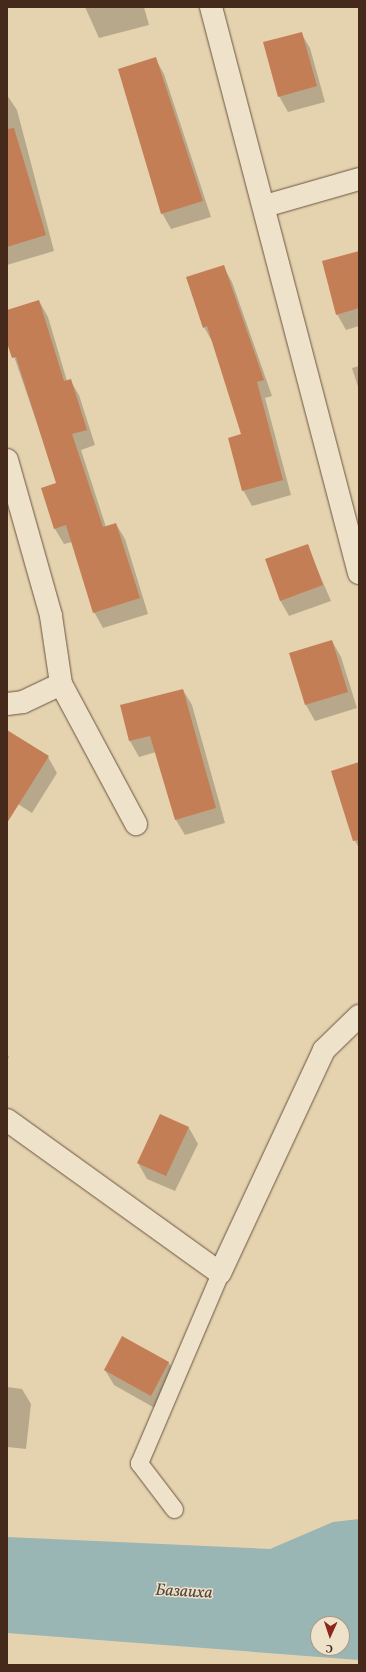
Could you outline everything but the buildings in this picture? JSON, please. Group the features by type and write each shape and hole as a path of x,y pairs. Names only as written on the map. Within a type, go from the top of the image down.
{"street":[{"path":"211,7 265,206 359,573"},
{"path":"265,206 359,179"},
{"path":"7,460 51,616 61,684 136,824"},
{"path":"7,704 23,702 61,684"},
{"path":"7,1120 220,1273 324,1050 359,1016"}],"lane":[{"path":"174,1509 139,1463 220,1273"}],"water":[{"name":"Базаиха","path":"359,1519 359,1660 7,1633 7,1537 270,1549 333,1522"}]}
